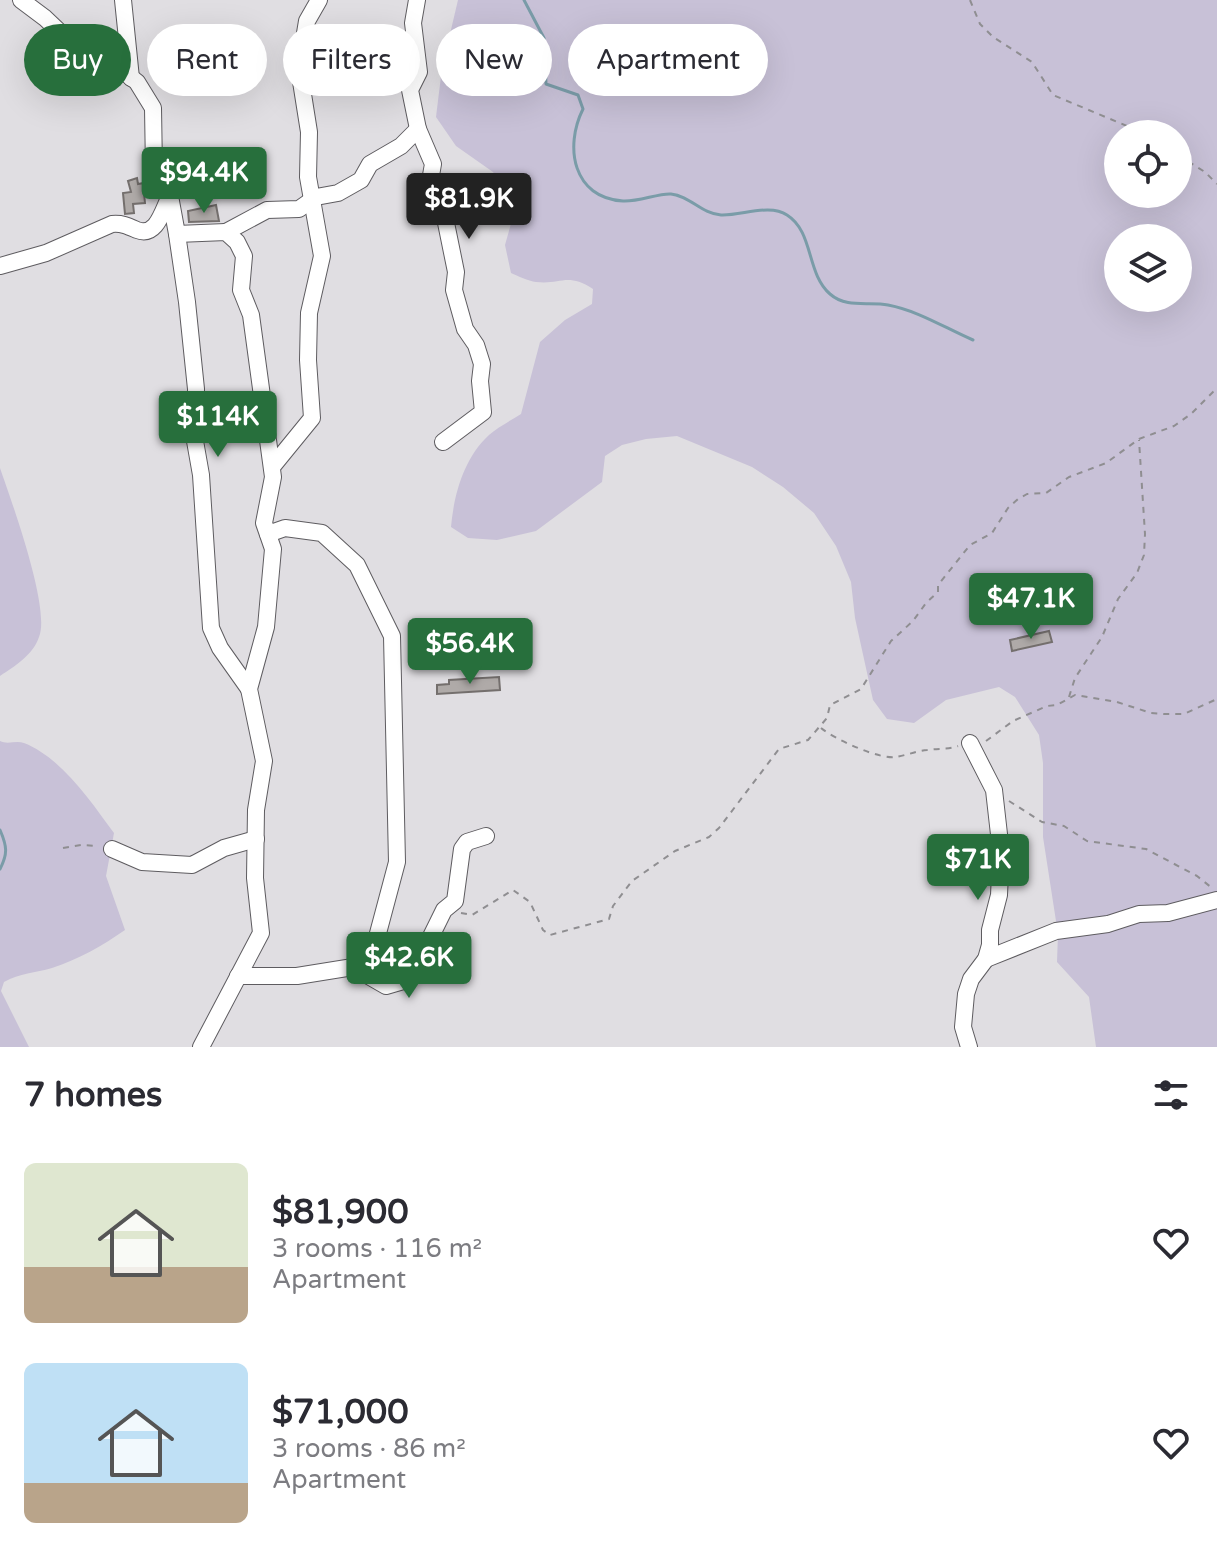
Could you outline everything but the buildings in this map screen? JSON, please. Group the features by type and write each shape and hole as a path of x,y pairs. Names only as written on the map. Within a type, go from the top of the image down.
{"street":[{"path":"21,0 51,24"},
{"path":"123,0 125,24"},
{"path":"272,467 312,418 309,313 322,256 308,177 309,132 299,69 307,21 319,0"},
{"path":"417,0 413,23 419,72 410,90 418,129 433,164 430,181 433,194 444,213 456,272 454,290 465,329 476,345 482,364 483,412 443,442"},
{"path":"131,78 137,82 153,108 154,169 161,186 170,196 187,302 196,389 195,441 203,502 211,628 220,648 249,689 264,761 256,810 255,878 261,933 201,1047"},
{"path":"177,234 226,232 267,210 299,209 313,200 338,193 361,180 370,164 401,146 418,129"},
{"path":"0,266 46,253 112,224 121,223 142,232 149,231 158,224 170,196"},
{"path":"226,232 237,242 244,256 241,290 251,315 273,477 264,523 273,549 266,627 249,689"},
{"path":"238,976 297,976 353,967 373,952 397,862 392,636 357,565 322,533 285,528 268,534"},
{"path":"969,1047 963,1027 966,994 971,979 986,959 999,895 1001,852 994,790 970,743"},
{"path":"353,967 386,986 410,979 444,910 455,901 462,849 467,842 486,836"},
{"path":"112,849 142,862 192,865 224,848 256,839"},
{"path":"986,959 1056,931 1108,924 1139,914 1168,913 1217,900"}],"path":[{"path":"970,0 980,24 993,37 1032,62 1053,95 1113,120"},
{"path":"1192,164 1217,184"},
{"path":"444,910 472,915 513,890 530,902 543,930 550,935 609,919 613,906 632,881 675,851 709,837 750,791 757,776 779,749 808,740 827,718 830,705 861,689 891,641 938,592 938,585 950,567 970,545 992,533 1008,508 1027,494 1046,493 1069,477 1106,463 1139,439 1174,426 1217,388"},
{"path":"1069,699 1075,678 1102,637 1118,599 1137,573 1144,555 1139,439"},
{"path":"820,727 841,740 894,758 922,750 949,749 970,743 979,745 1013,721 1075,695 1164,714 1184,714 1217,699"},
{"path":"994,790 1042,822 1064,826 1087,841 1146,849 1217,889"},
{"path":"63,848 81,845 112,849"}],"shaded area":[{"path":"458,0 1217,0 1217,1047 1096,1047 1089,997 1057,962 1058,934 1043,837 1043,763 1039,735 1015,697 999,687 946,700 914,723 887,719 873,700 855,618 851,582 836,546 814,513 783,487 752,467 677,436 646,439 622,445 605,456 602,482 536,531 497,540 468,538 451,527 458,489 473,454 489,435 521,414 540,342 565,320 592,304 593,289 577,281 536,282 511,273 505,245 514,213 512,197 493,172 456,146 436,117 439,96 552,96 552,24 452,24"},
{"path":"0,468 35,580 41,623 39,637 32,649 23,660 0,676"},
{"path":"0,741 24,743 51,759 75,782 114,833 106,876 125,930 72,961 4,982 1,991 29,1047 0,1047"}],"waterway":[{"path":"524,0 544,38 546,84 578,95 583,109 577,124 574,154 583,181 593,191 606,198 623,201 678,195 708,212 721,215 764,210 780,212 796,222 822,285 837,299 899,308 973,340"},
{"path":"0,830 6,850 0,869"}]}
